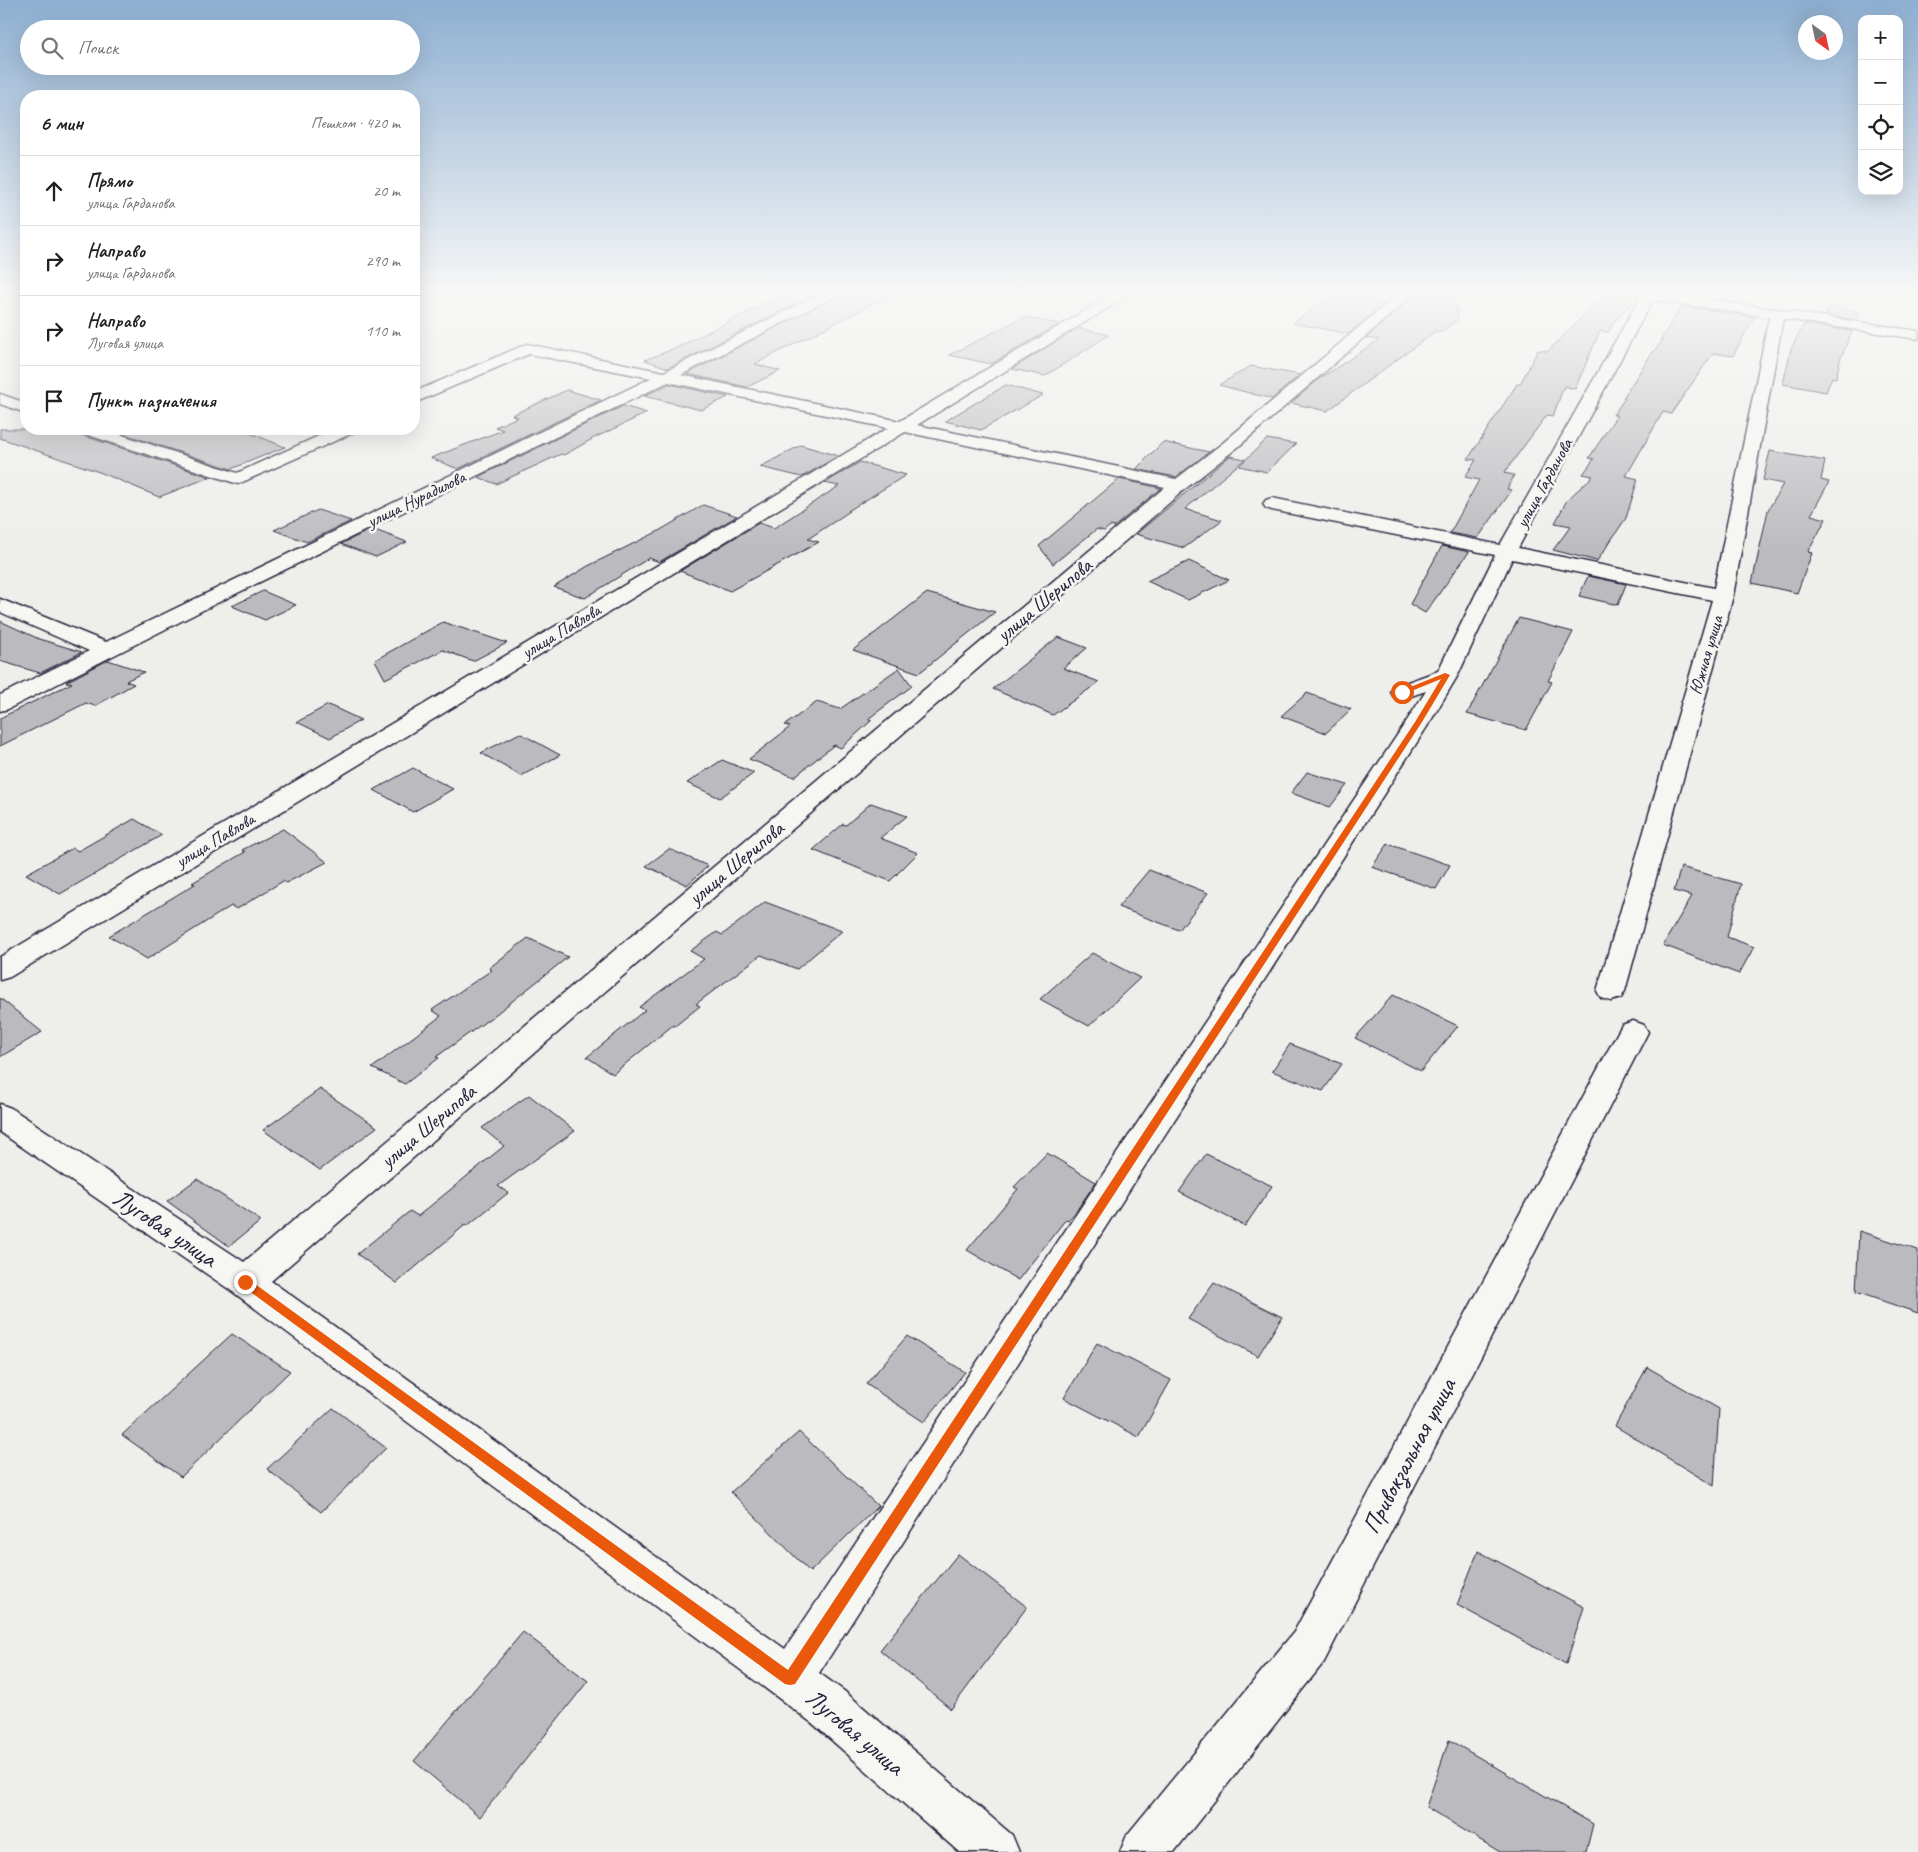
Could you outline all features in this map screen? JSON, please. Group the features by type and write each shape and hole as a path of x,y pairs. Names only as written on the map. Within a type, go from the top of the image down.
{"street":[{"path":"420,395 454,380"},
{"name":"улица Нурадилова","path":"0,704 105,650 661,380"},
{"path":"684,380 1178,486"},
{"name":"улица Павлова","path":"0,970 980,380"},
{"name":"улица Шерипова","path":"245,1282 1178,486 1230,445 1306,380"},
{"name":"улица Гарданова","path":"790,1679 1408,738 1447,675 1506,552 1599,380"},
{"name":"Южная улица","path":"1611,991 1723,596 1764,380"},
{"path":"420,387 432,390"},
{"path":"0,399 20,406"},
{"path":"106,435 238,479 334,435"},
{"path":"1272,504 1723,596"},
{"path":"0,605 105,650"},
{"path":"1402,692 1447,675"},
{"name":"Привокзальная улица","path":"1144,1852 1309,1647 1633,1032"},
{"name":"Луговая улица","path":"0,1116 245,1282 828,1707 996,1852"}],"building":[{"path":"717,380 761,380 747,387"},
{"path":"1227,380 1294,380 1272,399 1219,385"},
{"path":"1317,380 1369,380 1327,411 1291,403"},
{"path":"1522,380 1579,380 1575,389 1564,386 1553,416 1547,415 1504,473 1514,475 1507,489 1512,490 1478,538 1450,533 1479,480 1465,477 1476,460 1468,459 1517,384 1520,384"},
{"path":"1634,380 1694,380 1671,414 1663,412 1626,476 1638,479 1626,518 1597,561 1553,550 1571,526 1555,523 1567,500 1593,476 1583,474 1594,459 1589,458 1617,415 1613,415 1625,398 1623,398"},
{"path":"1784,380 1831,380 1826,392 1783,384"},
{"path":"669,384 728,397 701,410 644,396"},
{"path":"1006,385 1043,395 981,430 945,421"},
{"path":"567,390 601,400 458,469 431,458 503,430 495,427 518,417 512,415"},
{"path":"623,406 647,413 594,438 564,455 561,454 496,484 478,477"},
{"path":"0,429 20,429 20,435 81,435 210,477 159,497 102,473 0,438"},
{"path":"127,435 255,435 285,447 231,469"},
{"path":"1267,439 1296,444 1267,472 1239,466"},
{"path":"1163,442 1209,452 1176,477 1136,469"},
{"path":"801,445 838,456 802,477 760,467"},
{"path":"1770,451 1825,461 1821,480 1829,482 1811,515 1826,519 1808,552 1812,553 1797,593 1752,583 1768,510 1783,484 1763,480"},
{"path":"1230,456 1245,459 1185,509 1222,520 1184,548 1136,534"},
{"path":"860,462 906,475 848,511 850,511 808,539 819,542 730,591 680,571 759,523 774,528 839,486 825,483"},
{"path":"1119,479 1161,488 1114,527 1110,526 1104,531 1097,529 1053,564 1039,546"},
{"path":"703,505 737,516 659,562 649,558 585,598 554,587 588,566 657,532"},
{"path":"318,510 351,521 307,542 274,530"},
{"path":"372,529 407,542 376,557 341,544"},
{"path":"1442,546 1469,552 1425,613 1410,604"},
{"path":"1189,561 1229,580 1188,600 1147,581"},
{"path":"1588,576 1626,584 1618,605 1579,596"},
{"path":"263,591 296,605 265,620 232,606"},
{"path":"927,593 995,612 919,673 853,650"},
{"path":"1519,618 1573,632 1548,681 1552,682 1526,730 1467,714"},
{"path":"0,621 39,639 82,652 40,673 0,661"},
{"path":"443,622 507,643 473,661 443,650 385,679 375,660"},
{"path":"1058,637 1087,648 1063,668 1099,682 1053,715 993,689"},
{"path":"108,660 144,672 126,681 134,684 95,706 86,703 0,746 0,718 72,683 66,682"},
{"path":"899,668 912,686 868,719 872,720 841,748 834,745 794,777 749,759 790,727 785,725 817,702 840,709"},
{"path":"1307,693 1351,709 1326,733 1281,716"},
{"path":"328,705 361,720 330,738 297,722"},
{"path":"520,733 560,755 521,776 481,753"},
{"path":"722,760 754,773 720,798 687,783"},
{"path":"413,768 453,789 413,812 374,790"},
{"path":"1307,772 1347,785 1330,807 1291,793"},
{"path":"871,803 907,816 880,838 918,853 890,881 813,850"},
{"path":"134,819 162,835 60,894 26,874 73,848 78,851"},
{"path":"283,829 327,862 286,883 283,881 237,909 231,906 147,959 109,936 245,852 242,850"},
{"path":"1388,844 1450,865 1436,889 1372,867"},
{"path":"669,849 708,866 687,885 646,866"},
{"path":"1681,867 1741,884 1727,937 1754,947 1739,974 1663,945 1692,896 1674,891"},
{"path":"1149,870 1208,893 1179,930 1118,907"},
{"path":"765,902 842,931 797,969 761,955 696,1004 700,1006 675,1026 673,1025 613,1074 587,1057 645,1010 639,1007 704,959 690,951 717,932 722,935"},
{"path":"528,938 568,957 496,1014 436,1057 439,1058 405,1084 372,1068 441,1016 432,1010 492,970 489,968"},
{"path":"1092,953 1140,978 1089,1026 1040,999"},
{"path":"1393,995 1458,1026 1421,1071 1355,1038"},
{"path":"0,998 42,1032 0,1057"},
{"path":"1290,1044 1342,1064 1323,1091 1272,1071"},
{"path":"320,1089 377,1127 320,1170 263,1130"},
{"path":"529,1095 575,1131 498,1186 508,1193 467,1226 465,1225 397,1283 357,1254 410,1211 418,1216 504,1146 482,1128"},
{"path":"1047,1153 1096,1182 1074,1214 1068,1220 1066,1219 1018,1280 967,1250 1018,1189 1014,1187"},
{"path":"1206,1154 1272,1186 1245,1226 1179,1192"},
{"path":"197,1179 261,1221 229,1246 167,1201"},
{"path":"1859,1231 1918,1250 1918,1313 1856,1292"},
{"path":"1214,1283 1282,1317 1258,1356 1188,1319"},
{"path":"232,1334 290,1371 181,1477 122,1435"},
{"path":"907,1336 965,1372 924,1422 866,1384"},
{"path":"1097,1343 1171,1380 1139,1437 1064,1398"},
{"path":"1647,1367 1719,1409 1714,1486 1615,1426"},
{"path":"333,1408 386,1448 321,1512 267,1469"},
{"path":"799,1432 878,1506 810,1572 731,1492"},
{"path":"1478,1551 1584,1607 1566,1664 1457,1605"},
{"path":"958,1554 1027,1607 951,1709 880,1650"},
{"path":"523,1632 588,1681 480,1817 414,1761"},
{"path":"1449,1740 1593,1824 1586,1852 1500,1852 1426,1807"}],"route":[{"path":"245,1282 790,1679 1447,675 1402,692"}]}
